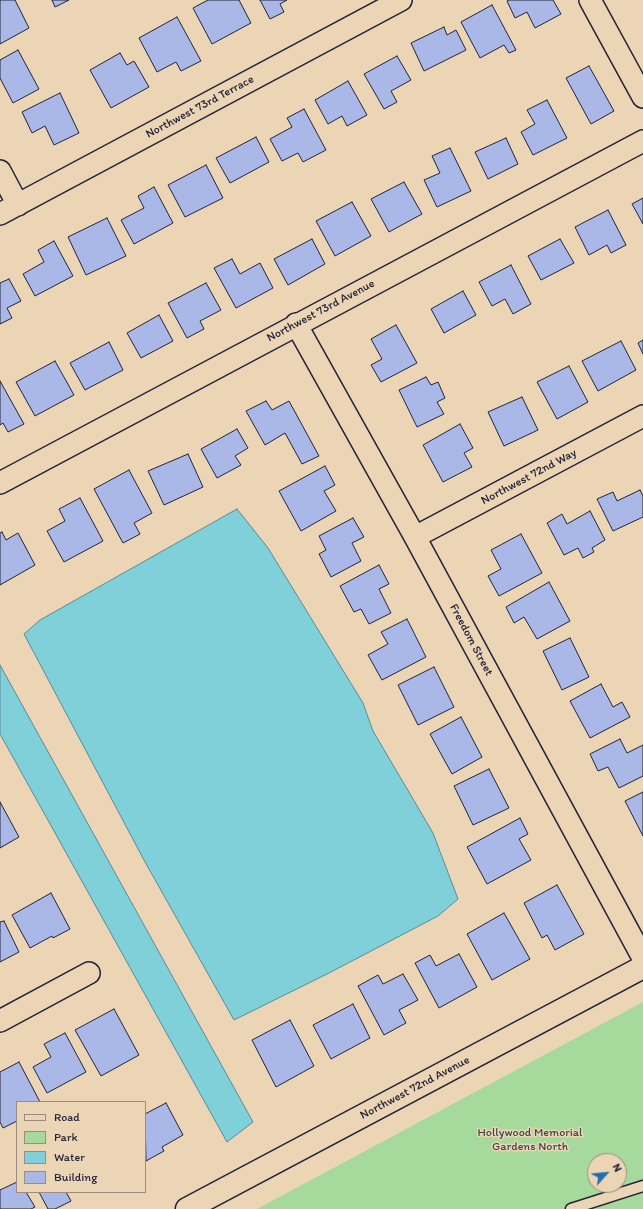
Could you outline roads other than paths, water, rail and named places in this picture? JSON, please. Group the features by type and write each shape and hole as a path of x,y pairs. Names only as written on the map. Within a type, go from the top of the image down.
{"street":[{"name":"Northwest 73rd Terrace","path":"0,214 401,0"},
{"path":"590,0 643,97"},
{"name":"Northwest 73rd Avenue","path":"0,483 296,324 643,141"},
{"path":"0,171 18,205"},
{"name":"Freedom Street","path":"296,324 415,537 643,958"},
{"name":"Northwest 72nd Way","path":"415,537 643,416"},
{"name":"Northwest 72nd Avenue","path":"187,1209 643,967"},
{"path":"0,1021 88,972"}],"lane":[{"path":"571,1209 643,1186"}],"water":[{"path":"237,509 268,548 363,703 373,731 433,833 458,899 438,916 329,973 234,1020 145,862 24,634 40,620"},
{"path":"0,665 253,1122 227,1142 0,734"}],"park label":[{"name":"Hollywood Memorial Gardens North","path":"530,1140"}]}
